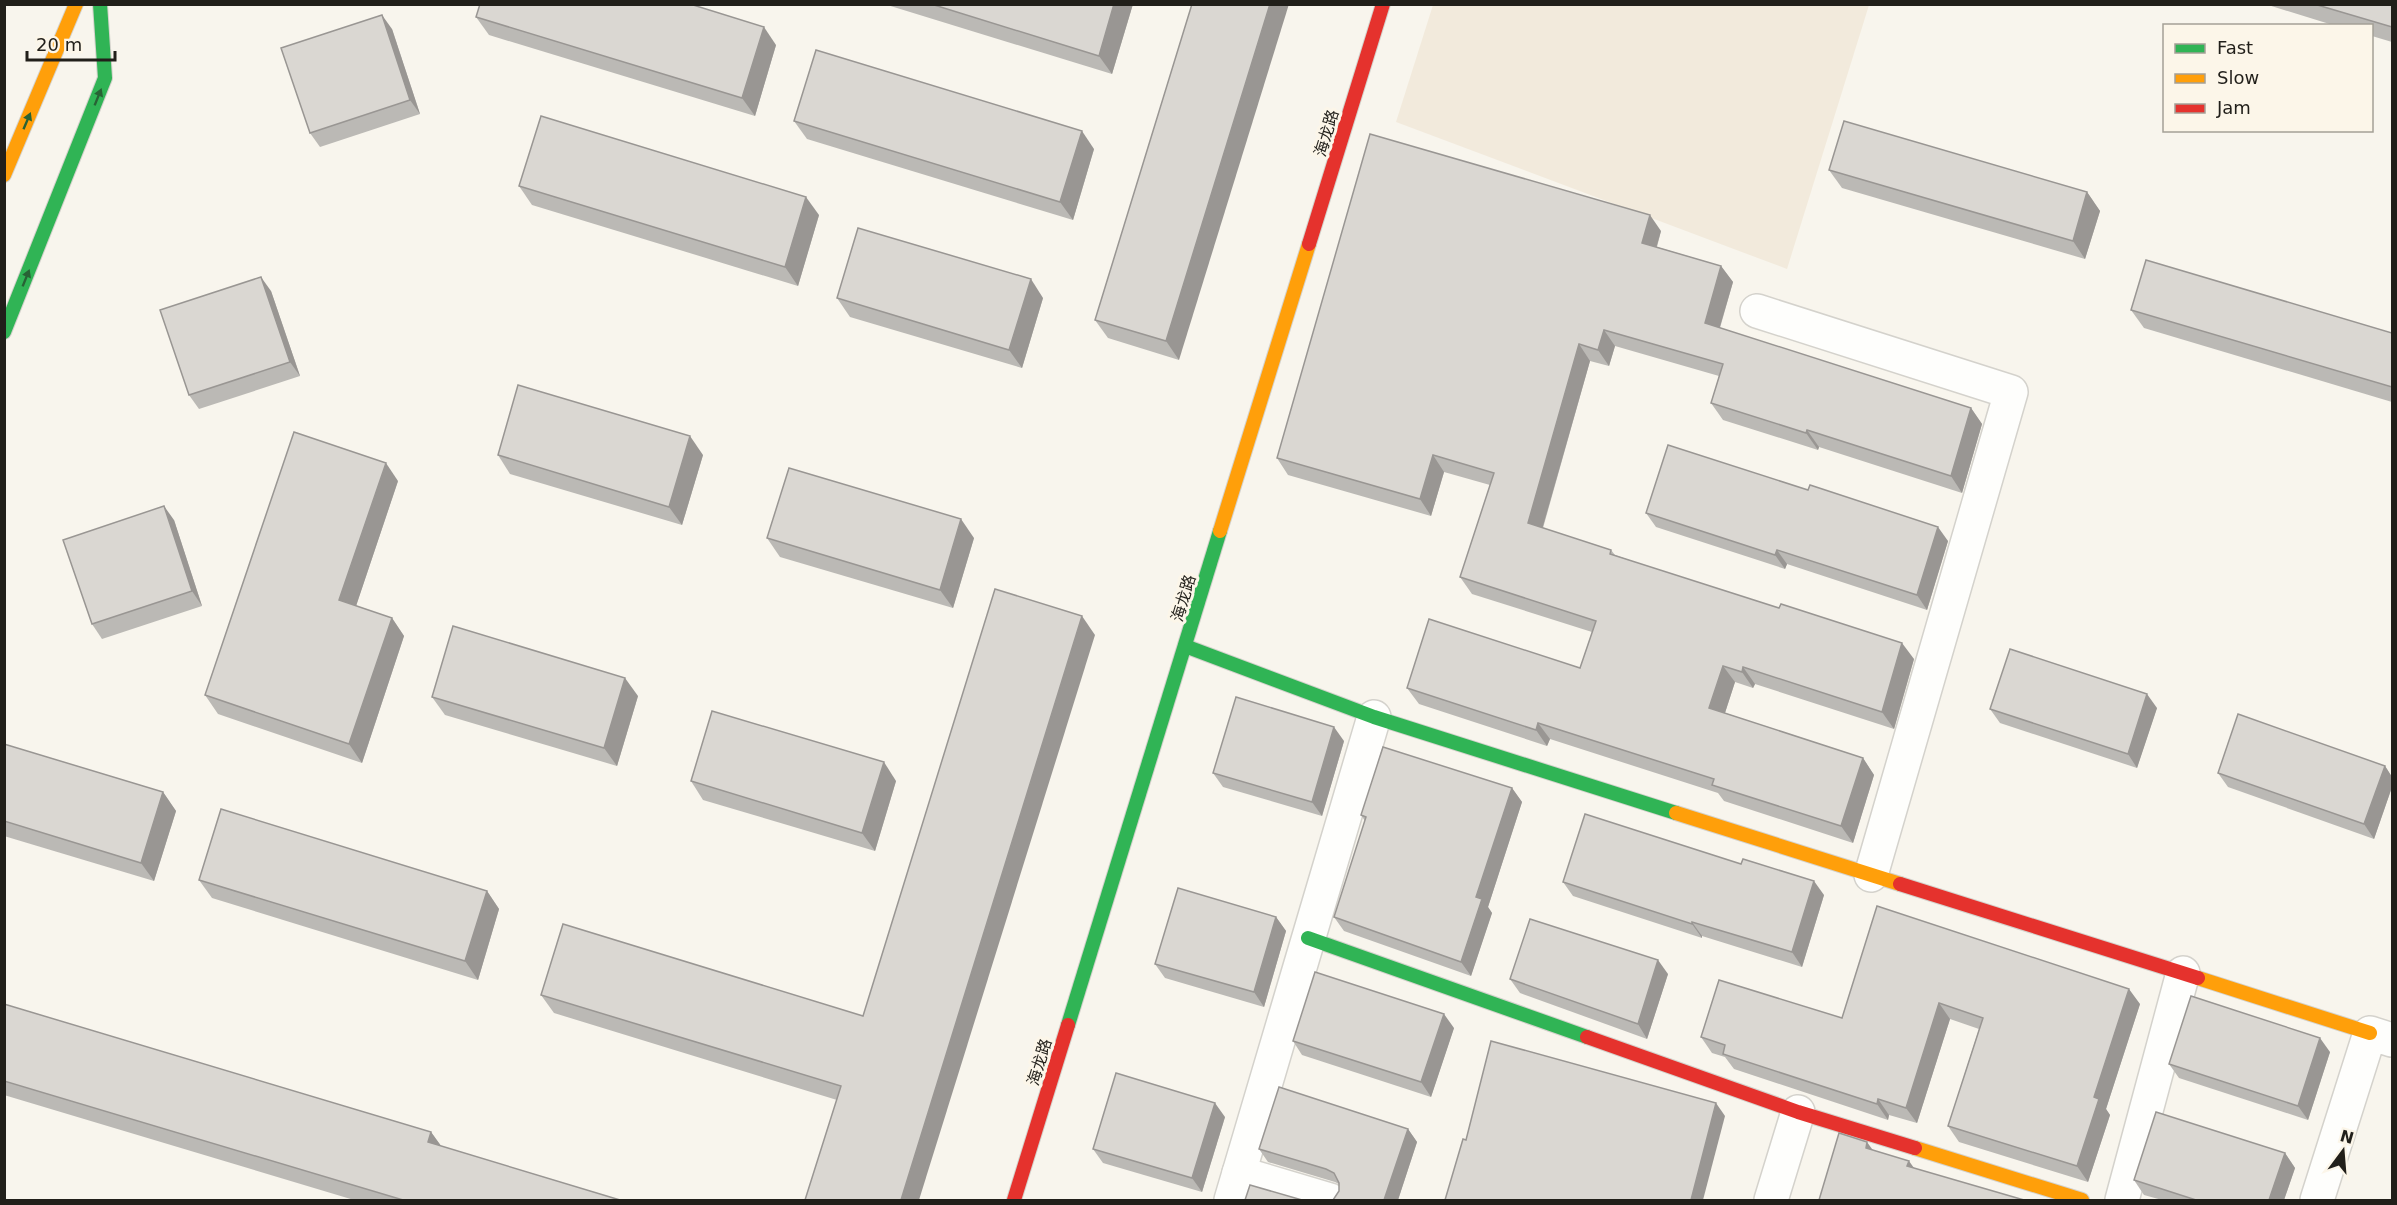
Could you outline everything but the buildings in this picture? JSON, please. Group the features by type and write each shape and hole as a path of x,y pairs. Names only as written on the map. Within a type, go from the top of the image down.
{"street":[{"path":"4,175 76,4"},
{"path":"4,332 105,78 100,4"},
{"name":"海龙路","path":"1014,1200 1383,4"},
{"path":"1757,310 2011,392 1871,874"},
{"path":"1185,646 1374,717 2381,1036 2317,1200"},
{"path":"1330,1200 1235,1187 1374,717"},
{"path":"1308,938 1798,1112 2082,1200"},
{"path":"2122,1200 2183,973"},
{"path":"1771,1200 1798,1112"}],"shaded area":[{"path":"1433,5 1869,5 1787,269 1396,122"}],"traffic: fast":[{"path":"4,332 105,78 100,4"},
{"path":"1068,1025 1220,531"},
{"path":"1185,646 1374,717 1676,813"},
{"path":"1308,938 1587,1037"}],"traffic: slow":[{"path":"4,175 76,4"},
{"path":"1220,531 1309,244"},
{"path":"1676,813 1900,884"},
{"path":"2198,978 2370,1033"},
{"path":"1915,1148 2082,1200"}],"traffic: jam":[{"path":"1309,244 1383,4"},
{"path":"1900,884 2198,978"},
{"path":"1014,1200 1068,1025"},
{"path":"1587,1037 1798,1112 1915,1148"}]}
